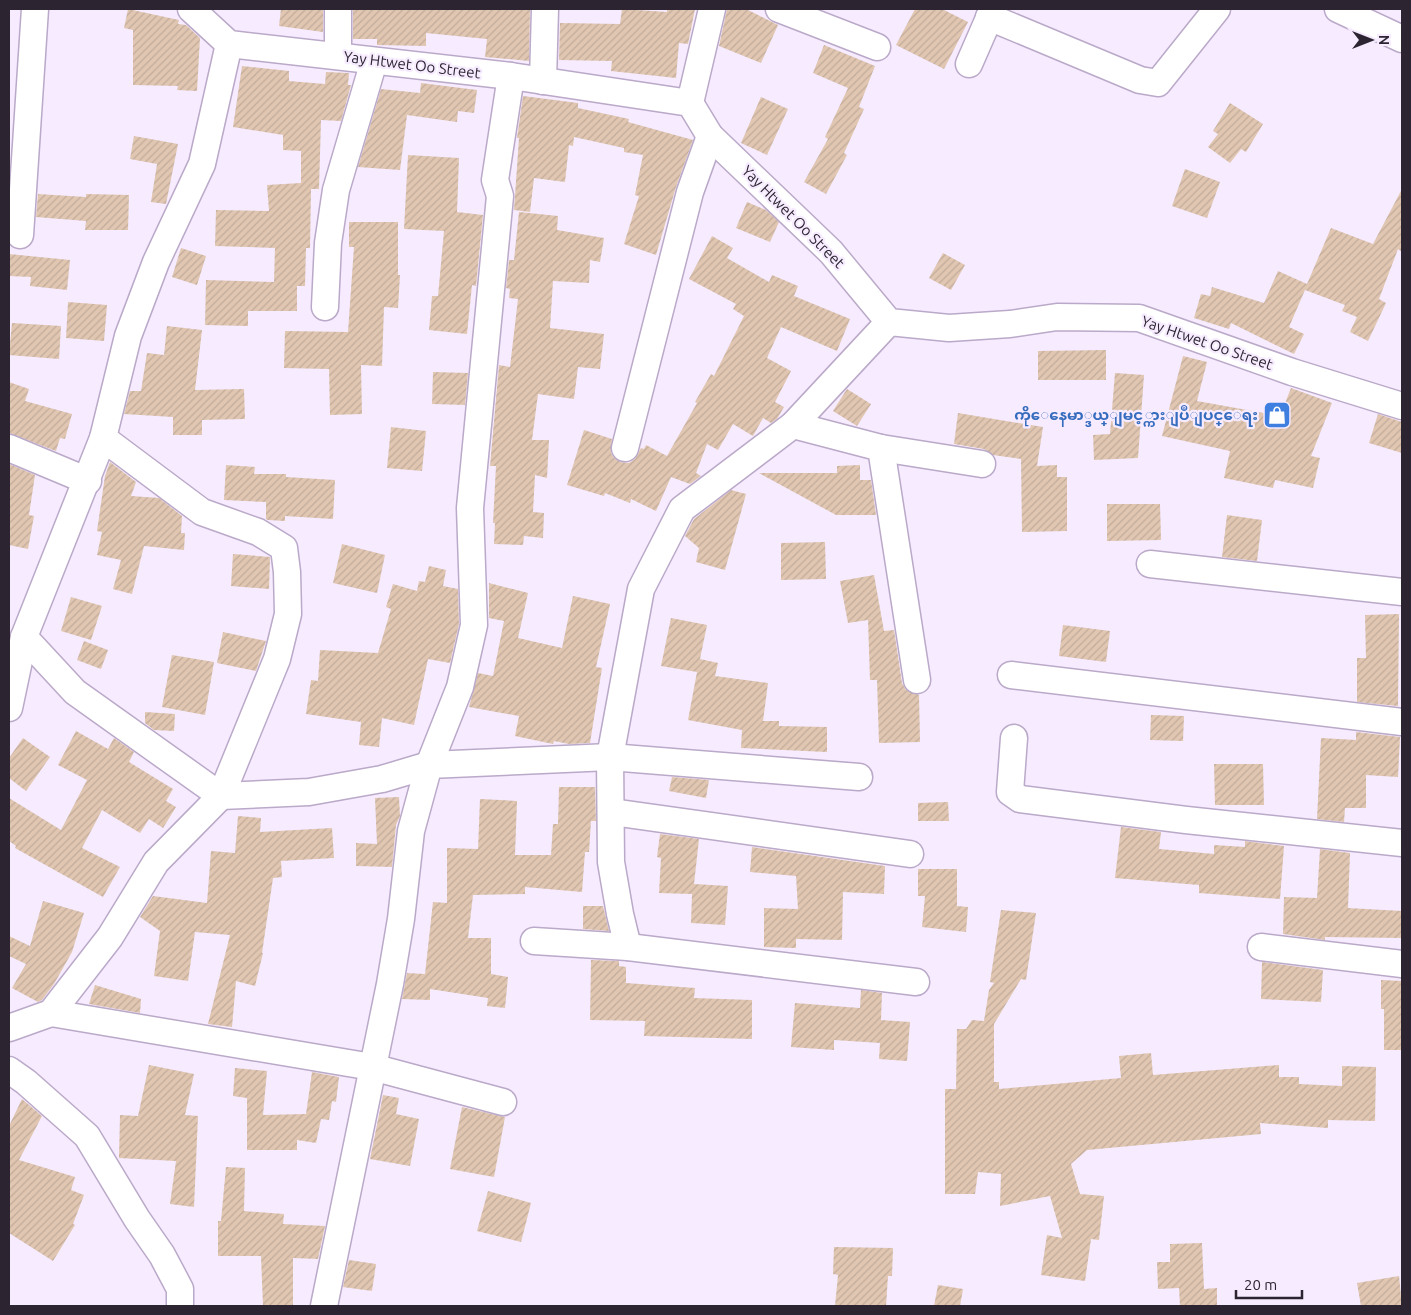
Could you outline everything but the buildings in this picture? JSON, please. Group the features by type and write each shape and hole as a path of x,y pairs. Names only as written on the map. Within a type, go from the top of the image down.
{"street":[{"path":"20,235 18,114 35,9"},
{"path":"9,708 21,626 88,481 103,438 128,336 156,262 202,164 229,44 192,9"},
{"path":"338,9 338,56"},
{"path":"543,81 545,9"},
{"path":"690,103 712,9"},
{"path":"779,9 877,48"},
{"path":"969,64 991,13 1140,80 1158,83 1217,9"},
{"path":"1338,9 1402,38"},
{"name":"Yay Htwet Oo Street","path":"229,44 511,76 690,103 710,136 831,252 889,322 948,328 1010,324 1057,317 1139,318 1292,372 1402,406"},
{"path":"325,307 328,243 336,190 374,61"},
{"path":"324,1306 401,919 411,831 429,765 460,686 474,625 470,508 500,196 495,180 511,76"},
{"path":"625,448 690,192 710,136"},
{"path":"628,947 612,862 610,757 641,589 682,509 793,424 889,322"},
{"path":"793,424 880,448 982,464"},
{"path":"51,1013 110,937 156,862 221,796 277,659 288,614 287,572 284,548 258,532 202,512 103,438"},
{"path":"9,448 88,481"},
{"path":"880,448 917,680"},
{"path":"1150,564 1402,592"},
{"path":"21,626 75,692 221,796 309,792 382,779 429,765 610,757 858,778"},
{"path":"1011,676 1402,722"},
{"path":"1014,738 1010,792 1020,798 1186,820 1402,843"},
{"path":"612,812 910,854"},
{"path":"534,941 628,947 916,982"},
{"path":"1261,947 1402,964"},
{"path":"9,1028 51,1013 372,1068 503,1102"},
{"path":"9,1070 26,1082 87,1136 137,1219 162,1256 180,1289 180,1306"}],"place":[{"name":"ကိုေနေမာ္ဒယ္ျမင့္ကားျပဳျပင္ေရး","path":"1277,415"}]}
